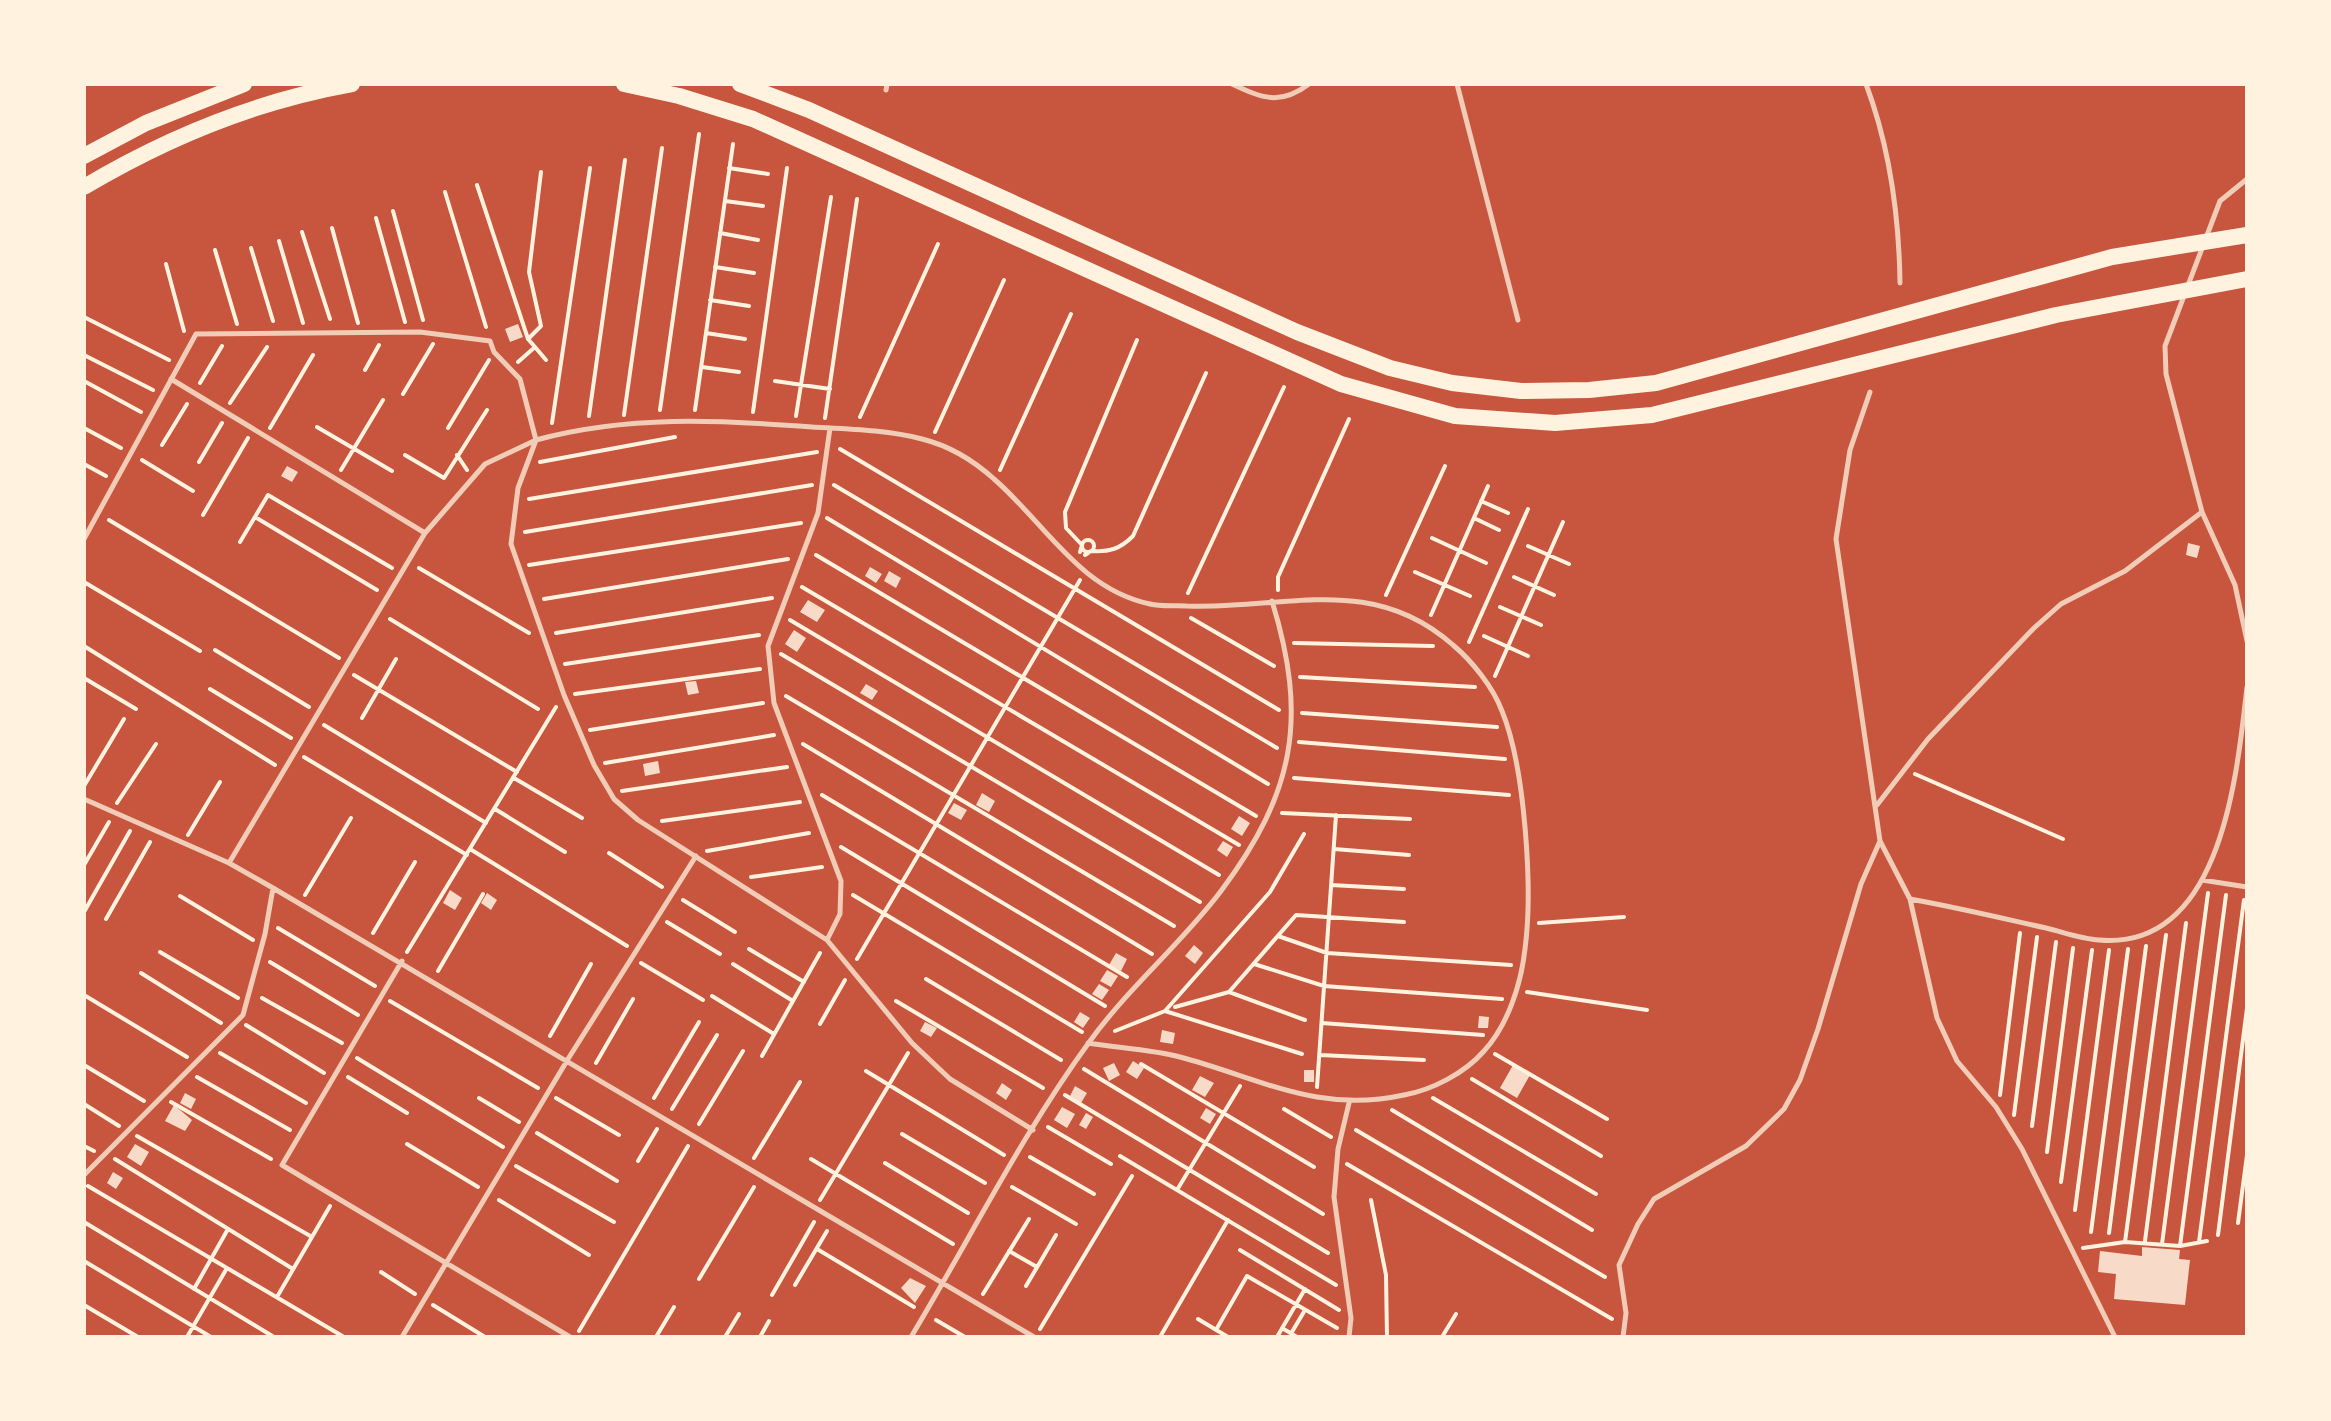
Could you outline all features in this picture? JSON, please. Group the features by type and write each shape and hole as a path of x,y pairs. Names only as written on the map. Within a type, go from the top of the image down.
{"highway":[{"path":"84,156 146,123 244,84"},
{"path":"84,187 152,149 220,120 295,96 352,84"},
{"path":"624,84 717,106 765,124 1341,384 1455,416 1555,423 1652,415 2056,315 2247,279"},
{"path":"740,84 846,128 1337,349 1421,377 1521,391 1589,390 1656,383 2112,257 2247,235"},
{"path":"773,84 846,128"}],"lane":[{"path":"1232,84 1265,100 1296,94 1309,84"},
{"path":"1457,84 1518,320"},
{"path":"1866,84 1878,115 1899,217 1900,283"},
{"path":"2247,179 2220,201 2165,346 2176,416 2202,512 2235,585 2247,641"},
{"path":"84,539 196,334 427,333 490,341 494,352 520,379 536,440 516,501 511,544 564,695 594,765 610,793 644,824 827,940 914,1044 950,1079 1033,1130"},
{"path":"171,379 425,533"},
{"path":"1870,392 1850,450 1836,539 1880,841 1910,899 1937,1018 1957,1061 2012,1133 2115,1337"},
{"path":"229,863 425,533 485,464 550,436 587,427 658,420 795,425 930,442 959,452 996,480 1076,564 1099,583 1150,604 1182,606 1335,598 1381,605 1427,625 1456,646 1490,688 1507,727 1516,760 1525,924 1522,965 1516,990 1494,1035 1486,1048 1459,1071 1420,1090 1349,1103 1297,1095 1174,1055 1090,1041"},
{"path":"827,428 828,442 816,521 799,558 768,647 774,701 827,839 841,887 840,914 827,940"},
{"path":"1876,807 1903,769 2033,629 2061,604 2125,571 2202,512"},
{"path":"911,1337 1033,1130 1090,1041 1136,983 1228,881 1265,821 1289,756 1291,741 1291,676 1276,601"},
{"path":"1910,899 2093,939 2147,935 2168,923 2181,913 2202,880 2235,791 2247,687"},
{"path":"84,799 229,863 300,903 1035,1337"},
{"path":"1623,1337 1626,1313 1619,1265 1638,1224 1654,1199 1746,1146 1784,1109 1800,1080 1861,884 1880,841"},
{"path":"402,1337 694,855"},
{"path":"2202,880 2246,887"},
{"path":"84,1175 243,1015 262,946 273,888"},
{"path":"402,961 282,1165 573,1337"},
{"path":"1349,1103 1337,1159 1334,1197 1351,1318 1349,1336"}],"path":[{"path":"658,420 699,134"},
{"path":"693,420 733,144"},
{"path":"622,423 662,148"},
{"path":"587,427 625,160"},
{"path":"550,436 590,168"},
{"path":"729,168 768,174"},
{"path":"752,423 787,168"},
{"path":"528,339 541,326 529,272 541,172"},
{"path":"477,185 528,339 546,360"},
{"path":"445,192 490,341"},
{"path":"795,425 831,197"},
{"path":"827,428 857,199"},
{"path":"725,201 763,206"},
{"path":"393,211 427,333"},
{"path":"376,218 408,333"},
{"path":"332,228 361,333"},
{"path":"302,232 334,333"},
{"path":"720,233 758,240"},
{"path":"279,241 306,333"},
{"path":"854,431 938,244"},
{"path":"199,462 226,412 276,333 251,248"},
{"path":"215,250 240,334"},
{"path":"166,264 188,347"},
{"path":"715,267 754,273"},
{"path":"930,442 1004,280"},
{"path":"710,300 749,306"},
{"path":"996,480 1071,314"},
{"path":"84,317 179,365"},
{"path":"365,370 386,333"},
{"path":"706,333 745,339"},
{"path":"162,445 230,334"},
{"path":"403,394 438,335"},
{"path":"1137,340 1065,512 1066,528 1090,551 1107,552 1121,547 1133,536 1206,373"},
{"path":"510,369 535,347"},
{"path":"448,428 494,352"},
{"path":"84,355 162,395"},
{"path":"264,436 282,412 313,355"},
{"path":"701,366 739,372"},
{"path":"84,381 150,416"},
{"path":"775,381 830,389"},
{"path":"1182,606 1284,387"},
{"path":"336,479 383,400"},
{"path":"405,455 444,478 487,410"},
{"path":"1276,601 1278,577 1349,419"},
{"path":"317,427 392,471"},
{"path":"84,428 193,491"},
{"path":"203,515 253,429"},
{"path":"527,464 675,437"},
{"path":"828,442 1292,715 1507,727"},
{"path":"516,501 827,450"},
{"path":"84,464 116,481"},
{"path":"1381,605 1445,466"},
{"path":"513,534 823,481 1289,756"},
{"path":"1427,625 1488,486"},
{"path":"240,542 268,495 401,573"},
{"path":"1481,501 1508,513"},
{"path":"1463,655 1528,509"},
{"path":"98,513 346,666 377,690 582,818"},
{"path":"818,513 1277,790"},
{"path":"255,517 387,596"},
{"path":"1474,518 1499,530"},
{"path":"518,567 816,521"},
{"path":"1169,605 1291,676 1490,688 1563,522"},
{"path":"1432,538 1486,563"},
{"path":"1085,540 1091,540 1094,545 1076,564 1085,540"},
{"path":"1528,546 1569,564"},
{"path":"803,548 1265,821"},
{"path":"529,601 799,558"},
{"path":"408,561 544,643"},
{"path":"820,1024 1086,572"},
{"path":"1415,572 1470,596"},
{"path":"1514,577 1554,595"},
{"path":"792,580 1248,850"},
{"path":"84,582 200,651"},
{"path":"542,635 787,595"},
{"path":"1500,607 1541,625"},
{"path":"378,611 538,709"},
{"path":"780,614 1228,881"},
{"path":"553,665 773,633"},
{"path":"1484,636 1528,656"},
{"path":"1285,643 1456,646"},
{"path":"84,646 284,770"},
{"path":"768,647 1207,906"},
{"path":"215,650 318,712"},
{"path":"362,718 396,659"},
{"path":"402,961 564,695 770,667"},
{"path":"84,678 136,709"},
{"path":"772,687 1183,931"},
{"path":"210,689 300,743"},
{"path":"580,731 774,701"},
{"path":"84,786 124,719"},
{"path":"314,719 486,823"},
{"path":"594,765 785,733 1159,958"},
{"path":"1291,741 1516,760"},
{"path":"84,865 156,744"},
{"path":"295,751 467,855"},
{"path":"610,793 798,765"},
{"path":"1903,769 2063,839"},
{"path":"1282,777 1519,796"},
{"path":"183,844 220,782"},
{"path":"806,786 1136,983"},
{"path":"644,824 812,801"},
{"path":"495,809 565,852"},
{"path":"1268,812 1410,819"},
{"path":"1317,1098 1336,815"},
{"path":"300,903 351,818"},
{"path":"84,912 135,822"},
{"path":"694,855 823,830"},
{"path":"106,919 156,832"},
{"path":"1128,1025 1173,1005 1270,892 1304,834"},
{"path":"827,839 1113,1011"},
{"path":"470,849 636,951"},
{"path":"1334,849 1409,855"},
{"path":"368,942 415,862"},
{"path":"735,879 836,865"},
{"path":"2162,1244 2210,881"},
{"path":"2180,1246 2227,884"},
{"path":"1331,885 1404,889"},
{"path":"841,887 1090,1041"},
{"path":"2199,1242 2246,887"},
{"path":"433,979 483,894"},
{"path":"180,896 262,946"},
{"path":"2145,1241 2189,901"},
{"path":"1229,992 1296,915 1404,922"},
{"path":"658,916 720,954"},
{"path":"1525,924 1624,917"},
{"path":"1998,1111 2022,923"},
{"path":"2125,1242 2168,923"},
{"path":"2012,1133 2038,927"},
{"path":"278,928 619,1135"},
{"path":"2032,1126 2057,931"},
{"path":"2047,1152 2075,935"},
{"path":"2109,1233 2147,935"},
{"path":"1278,936 1327,953 1522,965"},
{"path":"2091,1232 2130,937"},
{"path":"2061,1182 2093,939"},
{"path":"2075,1210 2111,939"},
{"path":"762,1056 827,940"},
{"path":"749,949 804,982"},
{"path":"160,952 246,1003"},
{"path":"632,958 703,1000"},
{"path":"269,961 367,1020"},
{"path":"545,1045 591,964"},
{"path":"733,964 793,1001"},
{"path":"1254,964 1324,986 1512,1000"},
{"path":"141,973 229,1029"},
{"path":"860,979 1344,1262"},
{"path":"926,979 1337,1223"},
{"path":"1516,990 1647,1010"},
{"path":"1173,1005 1229,992 1305,1020"},
{"path":"84,995 196,1062"},
{"path":"712,996 774,1034"},
{"path":"262,998 512,1153"},
{"path":"590,1072 633,999"},
{"path":"1173,1005 1174,1014"},
{"path":"2218,1235 2247,1008"},
{"path":"1165,1011 1302,1054"},
{"path":"648,1107 699,1022"},
{"path":"1322,1023 1494,1035"},
{"path":"244,1024 333,1079"},
{"path":"638,1161 717,1035"},
{"path":"772,1295 836,1174 914,1044"},
{"path":"1113,1047 1314,1167"},
{"path":"1486,1048 1607,1119"},
{"path":"573,1337 743,1051"},
{"path":"217,1052 315,1108"},
{"path":"1320,1055 1424,1060"},
{"path":"84,1065 152,1106"},
{"path":"337,1071 407,1113"},
{"path":"866,1071 1015,1161"},
{"path":"1459,1071 1601,1156"},
{"path":"194,1075 299,1135"},
{"path":"1177,1190 1245,1077"},
{"path":"749,1167 800,1082"},
{"path":"1420,1090 1596,1194"},
{"path":"479,1098 617,1181"},
{"path":"1374,1099 1592,1230"},
{"path":"169,1100 282,1165"},
{"path":"84,1104 128,1131"},
{"path":"1284,1109 1340,1142"},
{"path":"1039,1122 1111,1164"},
{"path":"1344,1123 1605,1277"},
{"path":"902,1134 998,1191"},
{"path":"135,1135 312,1237"},
{"path":"1021,1151 1094,1194"},
{"path":"2238,1223 2247,1155"},
{"path":"1120,1156 1348,1292"},
{"path":"113,1158 293,1269"},
{"path":"811,1159 963,1250"},
{"path":"1337,1159 1617,1323"},
{"path":"507,1161 614,1222"},
{"path":"885,1163 980,1221"},
{"path":"699,1279 762,1174"},
{"path":"1035,1337 1132,1176"},
{"path":"1003,1181 1076,1224"},
{"path":"87,1185 344,1337"},
{"path":"277,1297 335,1197"},
{"path":"1371,1200 1386,1275 1387,1337"},
{"path":"795,1285 835,1218"},
{"path":"978,1303 1029,1219"},
{"path":"1160,1337 1228,1220"},
{"path":"84,1222 274,1337"},
{"path":"194,1289 228,1229"},
{"path":"1026,1286 1056,1235"},
{"path":"2072,1250 2125,1242 2145,1241 2180,1246 2207,1241"},
{"path":"817,1249 961,1336"},
{"path":"1240,1250 1351,1318"},
{"path":"1009,1251 1037,1267"},
{"path":"84,1261 211,1337"},
{"path":"187,1337 227,1268"},
{"path":"1216,1330 1247,1276 1349,1336"},
{"path":"1277,1337 1305,1289"},
{"path":"84,1305 138,1337"},
{"path":"656,1337 674,1307"},
{"path":"1290,1335 1305,1310"},
{"path":"725,1337 739,1314"},
{"path":"1442,1337 1456,1314"},
{"path":"1198,1319 1228,1337"},
{"path":"760,1337 769,1321"},
{"path":"1282,1328 1297,1337"}],"building":[{"path":"518,324 523,337 510,342 505,329"},
{"path":"287,466 298,472 292,482 281,476"},
{"path":"2188,543 2200,546 2197,558 2186,555"},
{"path":"870,567 882,574 876,583 865,576"},
{"path":"889,571 901,578 896,588 884,581"},
{"path":"808,600 825,610 817,622 800,612"},
{"path":"794,630 806,638 797,652 785,644"},
{"path":"696,681 699,693 688,695 685,682"},
{"path":"866,684 878,691 872,700 860,693"},
{"path":"658,761 660,773 645,776 643,764"},
{"path":"982,793 995,801 989,812 976,805"},
{"path":"954,803 967,810 961,820 948,813"},
{"path":"1239,816 1250,823 1242,836 1231,829"},
{"path":"1223,841 1233,847 1227,857 1217,850"},
{"path":"450,890 462,898 455,910 443,903"},
{"path":"487,893 497,900 491,910 481,903"},
{"path":"1194,945 1203,953 1195,964 1185,956"},
{"path":"1116,953 1127,959 1121,971 1109,965"},
{"path":"1107,970 1118,976 1111,987 1100,981"},
{"path":"1099,984 1109,990 1102,1000 1092,994"},
{"path":"1080,1012 1090,1018 1083,1028 1074,1022"},
{"path":"1479,1016 1489,1017 1488,1028 1478,1028"},
{"path":"925,1022 937,1028 931,1037 920,1031"},
{"path":"1162,1030 1175,1033 1173,1044 1160,1042"},
{"path":"1133,1061 1144,1068 1137,1079 1126,1072"},
{"path":"1114,1063 1120,1075 1109,1081 1103,1068"},
{"path":"1513,1065 1530,1075 1517,1098 1500,1088"},
{"path":"1304,1070 1314,1070 1314,1082 1304,1082"},
{"path":"1200,1076 1214,1083 1205,1097 1192,1090"},
{"path":"1002,1083 1012,1090 1006,1100 996,1093"},
{"path":"1075,1086 1087,1093 1081,1103 1070,1096"},
{"path":"185,1093 196,1099 191,1109 180,1103"},
{"path":"174,1105 192,1120 185,1131 165,1121"},
{"path":"1062,1107 1075,1114 1067,1128 1054,1120"},
{"path":"1206,1108 1216,1114 1210,1124 1200,1118"},
{"path":"1086,1113 1093,1117 1086,1129 1079,1125"},
{"path":"135,1144 149,1152 141,1166 127,1157"},
{"path":"113,1172 123,1178 116,1189 107,1183"},
{"path":"2142,1247 2180,1250 2179,1259 2190,1260 2185,1305 2114,1299 2116,1274 2098,1272 2100,1251 2142,1256"},
{"path":"910,1278 926,1286 915,1303 901,1288"}]}
